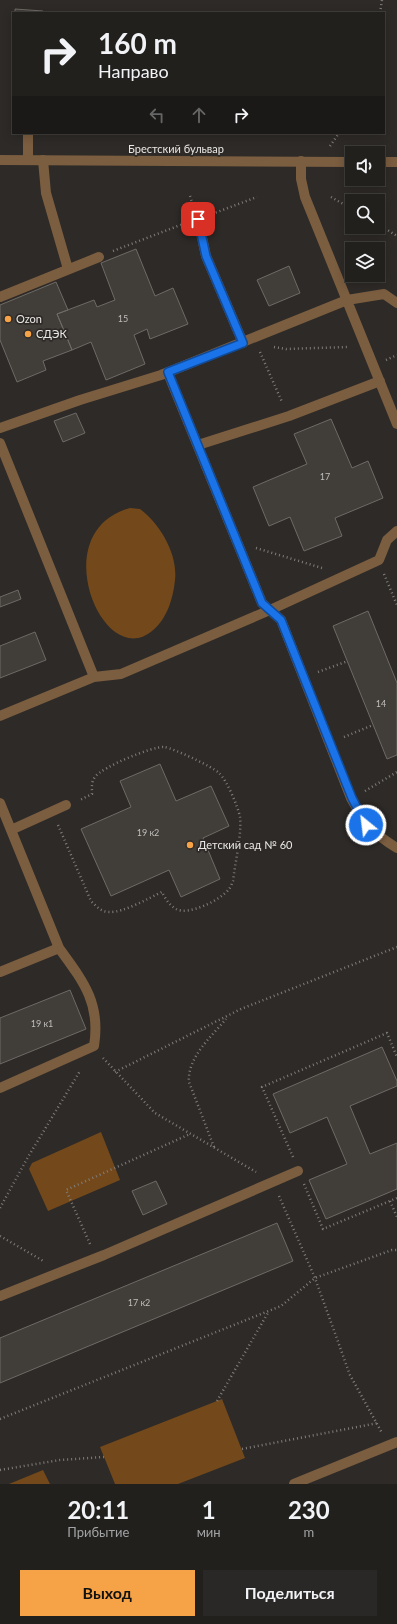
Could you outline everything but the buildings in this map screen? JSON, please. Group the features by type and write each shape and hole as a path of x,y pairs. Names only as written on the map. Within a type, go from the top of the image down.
{"street":[{"path":"28,134 28,160"},
{"name":"Брестский бульвар","path":"0,160 345,162"},
{"path":"43,160 46,193 68,269"},
{"path":"301,161 301,179 305,197 397,424"},
{"path":"385,162 397,162"},
{"path":"198,219 206,256 243,343"},
{"path":"0,297 99,257"},
{"path":"0,428 168,372 243,343 256,343 347,300 384,294 397,303"},
{"path":"168,372 262,603 281,620 352,798 366,825 384,840 397,848"},
{"path":"198,445 288,416 380,380"},
{"path":"0,443 94,677"},
{"path":"0,716 94,677 122,674 270,610 379,560 387,540 397,531"},
{"path":"0,803 59,948 81,979 94,1005 97,1029 94,1046 0,1088"},
{"path":"11,830 66,805"},
{"path":"0,972 59,948"},
{"path":"0,1296 96,1258 298,1171"},
{"path":"294,1484 392,1444"}],"path":[{"path":"380,12 382,0"},
{"path":"334,141 338,134"},
{"path":"99,257 257,197"},
{"path":"331,197 345,205"},
{"path":"385,228 397,236"},
{"path":"256,343 286,349 356,346"},
{"path":"256,343 288,416"},
{"path":"255,548 326,569"},
{"path":"379,560 397,605"},
{"path":"304,678 348,661"},
{"path":"329,743 373,725"},
{"path":"52,812 91,901 99,909 109,912 119,910 162,892 167,902 176,909 190,910 222,896 229,889 233,881 240,818 225,782 220,774 212,768 174,750 164,747 153,748 101,771 94,777 92,794 66,805"},
{"path":"352,798 397,772"},
{"path":"115,1072 227,1017 397,947"},
{"path":"214,1147 189,1082 188,1072 193,1061 227,1017"},
{"path":"397,1058 387,1034 262,1087 323,1229 397,1198"},
{"path":"0,1208 28,1157 94,1046 115,1072 155,1113 273,1182 315,1278 350,1375 392,1444"},
{"path":"96,1258 66,1190 190,1134"},
{"path":"390,1201 397,1217"},
{"path":"0,1236 61,1271"},
{"path":"0,1420 281,1306 315,1278 392,1250 397,1250"},
{"path":"217,1401 270,1310"},
{"path":"242,1449 378,1423"},
{"path":"0,1470 60,1460 104,1457"}],"shaded area":[{"path":"130,508 140,509 161,531 171,550 175,570 173,594 162,621 152,631 133,638 116,632 101,616 90,594 86,568 90,543 104,522"},
{"path":"101,1132 120,1180 48,1211 29,1169 32,1163"},
{"path":"222,1399 245,1458 178,1484 115,1484 100,1447"},
{"path":"43,1470 50,1484 9,1484"}],"place":[{"name":"Ozon","path":"8,319"},
{"name":"СДЭК","path":"28,334"},
{"name":"Детский сад № 60","path":"190,845"}],"route":[{"path":"198,219 206,256 243,343 168,372 262,603 281,620 352,798 366,825"}]}
